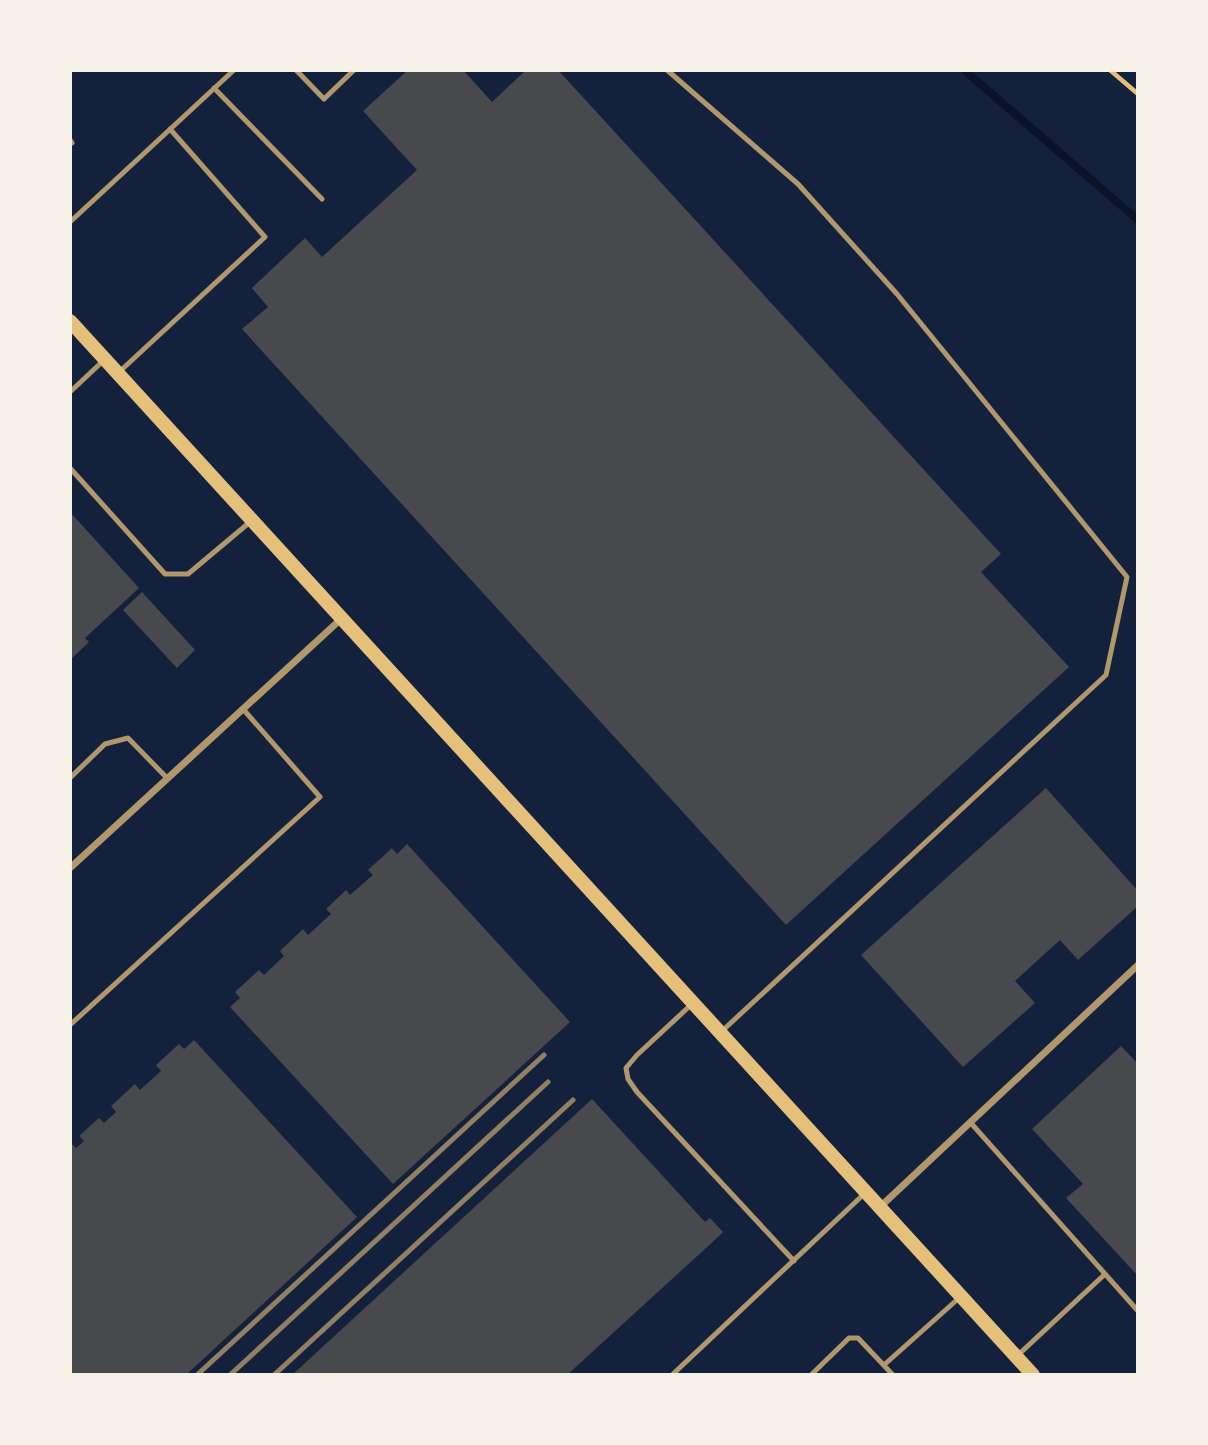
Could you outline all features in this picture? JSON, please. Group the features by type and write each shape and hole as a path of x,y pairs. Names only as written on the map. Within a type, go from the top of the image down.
{"main road":[{"path":"70,321 1033,1375"}],"street":[{"path":"70,868 341,618"},
{"path":"880,1207 1138,965"}],"lane":[{"path":"70,222 234,70"},
{"path":"296,70 324,99 354,70"},
{"path":"667,70 798,184 897,294 1127,577 1106,675 720,1032"},
{"path":"214,88 323,199"},
{"path":"118,373 265,237 170,129"},
{"path":"70,393 105,359"},
{"path":"70,468 165,574 188,574 252,520"},
{"path":"70,1026 320,797 243,709"},
{"path":"70,778 105,744 128,738 166,777"},
{"path":"694,1003 626,1068 628,1079 637,1092 794,1261"},
{"path":"970,1122 1138,1311"},
{"path":"672,1375 866,1192"},
{"path":"1017,1357 1105,1274"},
{"path":"884,1365 962,1296"},
{"path":"811,1375 849,1338 859,1338 893,1375"}],"path":[{"path":"1110,70 1138,94"}],"building":[{"path":"408,70 463,70 492,102 526,70 558,70 1001,554 981,572 1069,667 786,925 242,329 268,307 252,288 305,238 322,257 417,170 363,111"},
{"path":"70,512 139,588 85,638 89,642 70,660"},
{"path":"142,592 195,650 177,668 123,610"},
{"path":"1046,788 1138,891 1138,906 1078,960 1060,940 1015,981 1035,1003 963,1067 861,955"},
{"path":"407,844 570,1022 393,1184 230,1007 240,998 235,992 259,970 264,975 284,956 280,951 303,929 308,935 331,914 326,909 346,890 350,895 373,875 368,870 392,848 397,854"},
{"path":"194,1040 357,1217 186,1375 70,1375 70,1142 76,1148 84,1141 79,1136 99,1118 104,1123 116,1112 111,1106 135,1084 140,1090 161,1071 156,1065 179,1044 184,1049"},
{"path":"1121,1046 1138,1064 1138,1276 1066,1198 1083,1184 1032,1129"},
{"path":"592,1099 705,1222 710,1218 723,1232 718,1237 567,1375 292,1375"}],"waterway":[{"path":"964,70 1138,220"}],"railway":[{"path":"197,1375 544,1055"},
{"path":"230,1375 548,1082"},
{"path":"274,1375 573,1100"}]}
